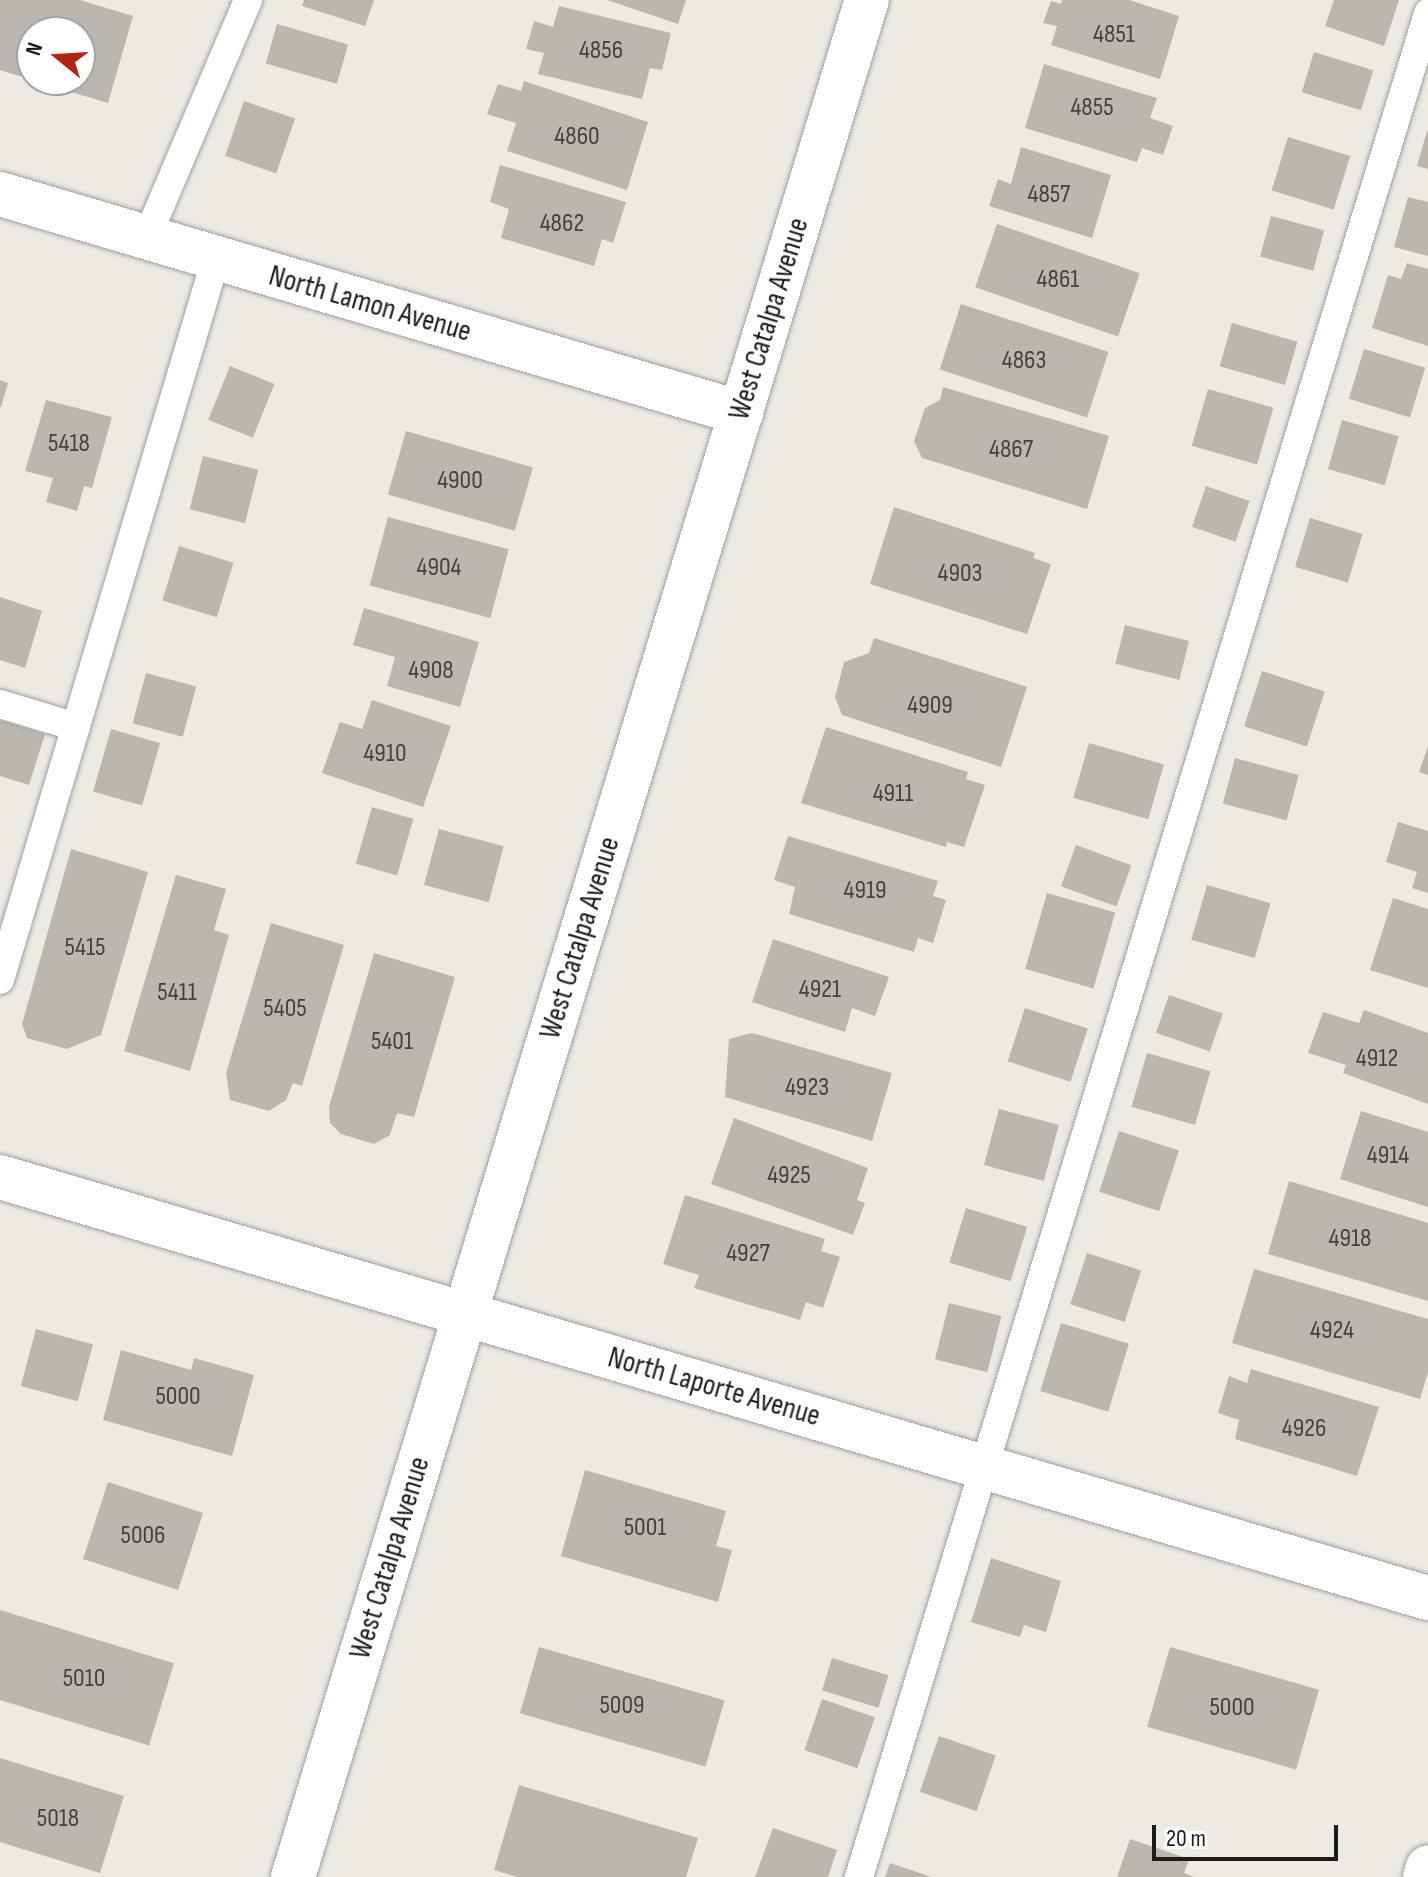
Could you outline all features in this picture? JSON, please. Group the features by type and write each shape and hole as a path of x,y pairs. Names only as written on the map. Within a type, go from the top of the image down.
{"street":[{"name":"West Catalpa Avenue","path":"293,1877 867,0"},
{"name":"North Lamon Avenue","path":"0,194 741,413"},
{"name":"North Laporte Avenue","path":"0,1177 1428,1598"},
{"path":"1425,1877 1428,1867"}],"lane":[{"path":"147,237 248,0"},
{"path":"859,1877 1428,13"},
{"path":"0,980 216,258"},
{"path":"0,704 76,727"}],"building":[{"path":"0,0 80,0 133,16 108,103 84,96 96,96 96,16 16,16 16,75 0,70"},
{"path":"304,0 374,0 365,26 302,6"},
{"path":"607,0 686,0 678,24"},
{"path":"1062,0 1129,0 1179,16 1160,79 1051,45 1057,26 1043,23 1051,1 1061,4"},
{"path":"1334,0 1399,0 1384,46 1325,26"},
{"path":"559,6 671,33 662,70 650,68 642,99 538,74 544,53 526,49 534,21 553,27"},
{"path":"277,24 348,44 337,84 266,63"},
{"path":"1314,52 1373,70 1361,110 1302,92"},
{"path":"1044,64 1157,98 1150,118 1173,126 1163,155 1142,148 1137,162 1025,128"},
{"path":"524,81 648,122 627,190 507,151 516,123 487,114 498,84 521,91"},
{"path":"244,101 295,119 276,173 225,156"},
{"path":"1428,131 1428,169 1417,166"},
{"path":"1288,137 1350,156 1334,210 1272,191"},
{"path":"1021,147 1111,175 1092,238 989,206 998,179 1011,184"},
{"path":"500,165 626,202 613,243 602,239 594,266 501,238 509,209 490,202"},
{"path":"1408,197 1428,202 1428,256 1394,247"},
{"path":"1271,216 1324,230 1313,271 1260,257"},
{"path":"997,224 1140,273 1118,337 975,287"},
{"path":"1407,263 1428,269 1428,346 1372,328 1388,275 1401,279"},
{"path":"961,304 1108,352 1087,418 940,370"},
{"path":"1232,323 1297,342 1285,385 1220,366"},
{"path":"1364,349 1425,368 1410,417 1349,399"},
{"path":"230,366 275,384 253,438 208,420"},
{"path":"0,380 8,383 1,407 0,407"},
{"path":"943,387 1109,436 1087,509 922,458 914,441 925,408 940,400"},
{"path":"1208,389 1273,408 1257,464 1192,446"},
{"path":"46,400 112,417 92,488 84,486 77,511 46,502 53,478 25,471"},
{"path":"1342,420 1399,436 1385,485 1328,469"},
{"path":"406,431 533,467 515,531 388,494"},
{"path":"203,456 258,470 245,523 190,509"},
{"path":"1206,486 1249,501 1235,542 1192,527"},
{"path":"894,507 1035,553 1033,558 1051,564 1027,634 870,584"},
{"path":"388,517 509,549 490,618 370,586"},
{"path":"1310,518 1363,534 1348,583 1295,567"},
{"path":"179,546 234,563 217,617 162,601"},
{"path":"0,597 42,611 25,668 0,660"},
{"path":"364,608 479,642 460,707 387,686 395,657 353,645"},
{"path":"1125,625 1189,641 1179,680 1115,664"},
{"path":"874,638 1027,687 1001,767 842,715 835,697 844,662 869,653"},
{"path":"1262,671 1325,691 1307,747 1244,726"},
{"path":"146,673 196,686 183,737 133,723"},
{"path":"372,700 451,726 423,807 322,773 340,722 362,729"},
{"path":"0,720 45,734 29,785 0,776"},
{"path":"826,727 968,772 966,779 985,785 964,847 947,842 946,847 801,803"},
{"path":"111,729 160,743 142,806 93,791"},
{"path":"1089,743 1164,764 1148,819 1073,798"},
{"path":"1428,746 1428,775 1419,772"},
{"path":"1235,758 1299,775 1287,820 1223,803"},
{"path":"372,807 413,819 397,876 356,864"},
{"path":"1398,822 1428,831 1428,893 1412,888 1417,872 1386,862"},
{"path":"439,829 504,846 489,902 424,885"},
{"path":"788,836 938,881 933,896 946,900 933,943 918,938 914,952 789,914 795,887 774,880"},
{"path":"1076,845 1131,865 1116,907 1061,886"},
{"path":"71,849 148,872 101,1035 67,1049 27,1038 22,1024"},
{"path":"176,875 226,889 214,930 229,935 190,1071 124,1051"},
{"path":"1207,885 1270,903 1255,958 1191,940"},
{"path":"1047,893 1115,913 1093,989 1025,969"},
{"path":"1393,898 1428,909 1428,988 1370,970"},
{"path":"271,923 344,945 302,1086 293,1083 286,1100 269,1111 230,1100 226,1073"},
{"path":"773,939 889,977 875,1016 852,1008 845,1032 752,1002"},
{"path":"374,953 455,977 414,1117 397,1113 390,1135 374,1144 341,1134 330,1123 329,1107"},
{"path":"1169,995 1223,1014 1210,1051 1156,1033"},
{"path":"1025,1008 1088,1028 1070,1082 1008,1061"},
{"path":"1364,1010 1428,1033 1428,1104 1343,1073 1346,1065 1308,1053 1323,1012 1359,1023"},
{"path":"752,1033 892,1073 872,1141 725,1097 729,1039"},
{"path":"1147,1053 1210,1071 1195,1125 1132,1107"},
{"path":"999,1109 1059,1125 1044,1181 984,1165"},
{"path":"1361,1111 1428,1132 1428,1207 1340,1179"},
{"path":"734,1118 868,1168 857,1200 865,1203 853,1235 711,1184"},
{"path":"1119,1131 1179,1150 1159,1211 1099,1192"},
{"path":"1289,1181 1428,1223 1428,1301 1268,1254"},
{"path":"685,1195 825,1239 821,1251 840,1257 823,1308 806,1302 800,1320 694,1288 699,1275 663,1264"},
{"path":"966,1208 1027,1227 1011,1281 949,1263"},
{"path":"1087,1253 1141,1271 1125,1322 1070,1304"},
{"path":"1254,1269 1428,1319 1428,1372 1420,1399 1232,1343"},
{"path":"949,1303 1001,1316 987,1372 935,1359"},
{"path":"1061,1323 1129,1344 1108,1412 1040,1391"},
{"path":"36,1329 93,1344 78,1401 21,1386"},
{"path":"121,1350 191,1370 194,1358 254,1375 232,1456 103,1420"},
{"path":"1251,1369 1379,1407 1357,1476 1235,1439 1239,1420 1218,1413 1229,1376 1247,1383"},
{"path":"585,1470 726,1511 716,1546 732,1550 718,1602 561,1556"},
{"path":"108,1482 203,1513 178,1590 83,1559"},
{"path":"991,1558 1061,1581 1046,1632 1024,1625 1020,1637 971,1622"},
{"path":"0,1610 174,1663 149,1745 0,1700"},
{"path":"539,1647 725,1700 706,1767 520,1713"},
{"path":"1170,1647 1319,1690 1296,1770 1147,1727"},
{"path":"832,1658 888,1675 878,1708 822,1691"},
{"path":"822,1699 875,1717 857,1768 804,1750"},
{"path":"939,1736 996,1756 977,1811 920,1792"},
{"path":"0,1758 124,1796 100,1873 0,1842"},
{"path":"519,1785 698,1838 686,1877 517,1877 494,1870"},
{"path":"773,1828 837,1850 828,1877 755,1877"},
{"path":"1130,1839 1189,1859 1184,1873 1194,1877 1117,1877"},
{"path":"890,1863 929,1876 929,1877 885,1877"}]}
